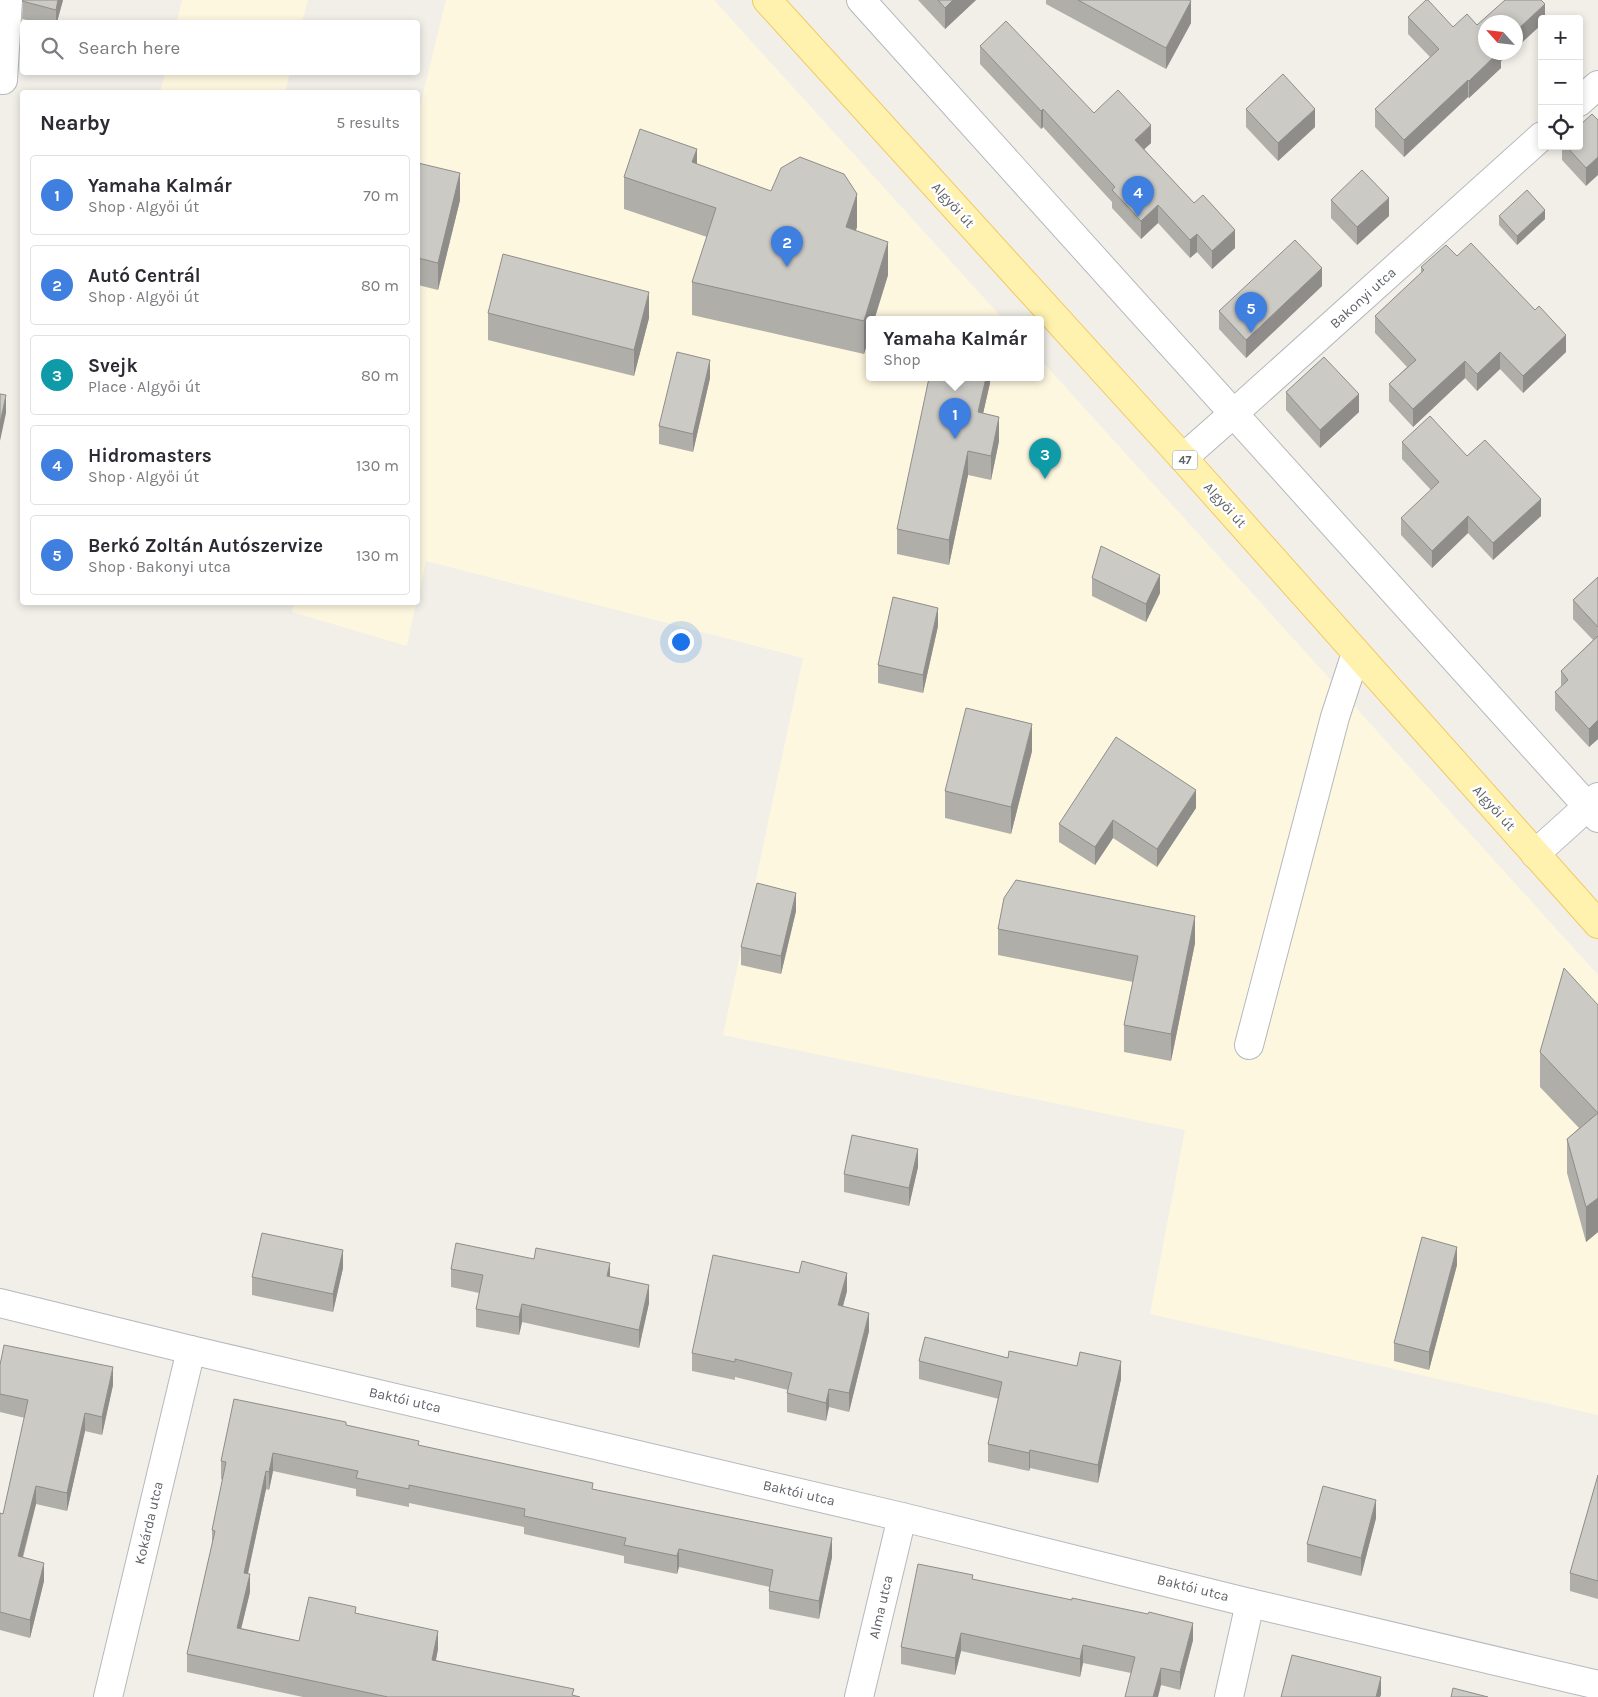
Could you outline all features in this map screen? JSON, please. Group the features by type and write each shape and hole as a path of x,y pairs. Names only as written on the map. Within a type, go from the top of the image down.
{"main road":[{"name":"Algyői út","path":"768,0 1183,458 1598,924"}],"street":[{"path":"3,80 8,0"},
{"path":"862,0 1233,414 1595,807 1535,854"},
{"path":"1583,98 1598,85"},
{"name":"Bakonyi utca","path":"1183,458 1538,140"},
{"path":"1249,1044 1335,717 1356,653"},
{"name":"Baktói utca","path":"0,1303 190,1350 902,1517 1598,1685"},
{"name":"Kokárda utca","path":"108,1697 190,1350"},
{"name":"Alma utca","path":"860,1697 902,1517"},
{"path":"1229,1697 1250,1602"}],"shaded area":[{"path":"182,0 308,0 303,20 177,20"},
{"path":"446,0 714,0 1000,316 866,316 866,381 1044,381 1044,363 1598,975 1598,1415 1150,1314 1185,1130 723,1035 803,658 426,561 420,589 420,106"},
{"path":"164,75 289,75 286,90 160,90"},
{"path":"293,605 416,605 407,646 292,612"}],"building":[{"path":"23,0 58,0 56,10"},
{"path":"938,0 953,0 945,8"},
{"path":"1078,0 1189,0 1191,1 1166,48"},
{"path":"1426,0 1453,27 1467,14 1478,24 1478,60 1491,60 1404,140 1375,109 1439,49 1408,17"},
{"path":"1505,0 1541,0 1545,4 1523,24 1523,15 1488,15"},
{"path":"1006,21 1094,113 1118,90 1151,125 1135,140 1194,203 1203,195 1235,230 1212,251 1197,234 1190,240 1158,205 1141,221 1112,190 1115,187 1043,109 1041,111 980,46"},
{"path":"1283,74 1315,109 1278,143 1246,109"},
{"path":"1592,114 1598,120 1598,157 1586,168 1570,150 1583,150 1583,122"},
{"path":"640,129 697,149 692,162 771,191 781,168 800,157 844,174 857,194 846,227 888,242 864,321 692,282 716,208 624,177"},
{"path":"420,163 460,173 438,263 420,258"},
{"path":"1362,170 1389,198 1357,227 1331,200"},
{"path":"1527,190 1545,210 1517,236 1499,216"},
{"path":"1295,240 1322,268 1246,340 1219,311"},
{"path":"1471,243 1535,310 1539,306 1566,335 1523,376 1500,352 1477,374 1465,361 1413,409 1389,384 1416,360 1375,316 1424,270 1421,267 1446,245 1457,256"},
{"path":"503,254 649,292 634,350 488,313"},
{"path":"677,352 710,360 693,434 659,426"},
{"path":"1324,357 1359,394 1320,430 1286,392"},
{"path":"928,381 985,381 978,412 999,417 991,456 968,451 949,540 897,529"},
{"path":"0,394 6,395 0,423"},
{"path":"1430,416 1467,456 1485,440 1541,499 1493,543 1468,516 1432,551 1401,518 1439,482 1402,442"},
{"path":"1101,546 1160,575 1146,604 1092,578"},
{"path":"1598,577 1598,627 1573,600"},
{"path":"893,597 938,608 923,675 878,665"},
{"path":"1598,636 1598,720 1589,729 1555,692 1568,680 1561,671"},
{"path":"966,708 1032,724 1011,807 945,791"},
{"path":"1116,737 1196,790 1157,849 1113,820 1095,847 1059,824"},
{"path":"1016,880 1195,916 1171,1034 1124,1025 1138,956 998,929 1004,898"},
{"path":"757,883 796,893 781,956 741,947"},
{"path":"1564,968 1598,1005 1598,1113 1540,1052"},
{"path":"1598,1113 1598,1198 1586,1207 1567,1139"},
{"path":"852,1135 918,1149 909,1188 844,1174"},
{"path":"262,1233 343,1250 333,1294 252,1277"},
{"path":"1422,1237 1457,1247 1429,1352 1394,1343"},
{"path":"456,1243 534,1259 536,1248 610,1263 607,1276 649,1285 639,1330 522,1304 519,1317 476,1309 483,1275 451,1269"},
{"path":"713,1255 799,1273 802,1261 847,1273 838,1305 869,1313 849,1393 829,1389 826,1403 787,1393 792,1373 735,1359 735,1362 692,1353"},
{"path":"925,1337 1008,1358 1009,1351 1077,1366 1080,1352 1121,1361 1098,1465 1030,1450 1029,1453 988,1444 1002,1382 919,1361"},
{"path":"4,1345 113,1367 102,1417 85,1413 67,1493 36,1486 18,1556 44,1563 30,1620 0,1612 0,1513 3,1514 28,1400 0,1394 0,1365"},
{"path":"234,1399 346,1422 346,1425 419,1441 418,1445 593,1483 592,1489 832,1538 819,1601 769,1591 773,1570 679,1549 677,1556 624,1545 626,1538 524,1516 525,1509 409,1485 409,1489 356,1478 358,1471 273,1453 269,1472 266,1471 244,1573 250,1574 237,1628 299,1641 309,1597 356,1607 355,1613 438,1631 432,1660 574,1689 572,1695 580,1697 388,1697 187,1654 215,1531 212,1530 226,1462 221,1461"},
{"path":"1598,1475 1598,1581 1570,1573"},
{"path":"1323,1486 1376,1500 1361,1558 1307,1544"},
{"path":"918,1564 973,1575 972,1579 1072,1600 1072,1598 1148,1614 1149,1612 1193,1623 1180,1672 1161,1668 1153,1697 1125,1697 1135,1657 1083,1645 1080,1659 961,1633 955,1658 901,1647"},
{"path":"1292,1655 1381,1677 1376,1697 1281,1697"},
{"path":"1453,1688 1488,1697 1451,1697"}],"place":[{"name":"Hidromasters","path":"1138,217"},
{"name":"Autó Centrál","path":"787,267"},
{"name":"Berkó Zoltán Autószervize","path":"1251,333"},
{"name":"Yamaha Kalmár","path":"955,439"},
{"name":"Svejk","path":"1045,479"}]}
